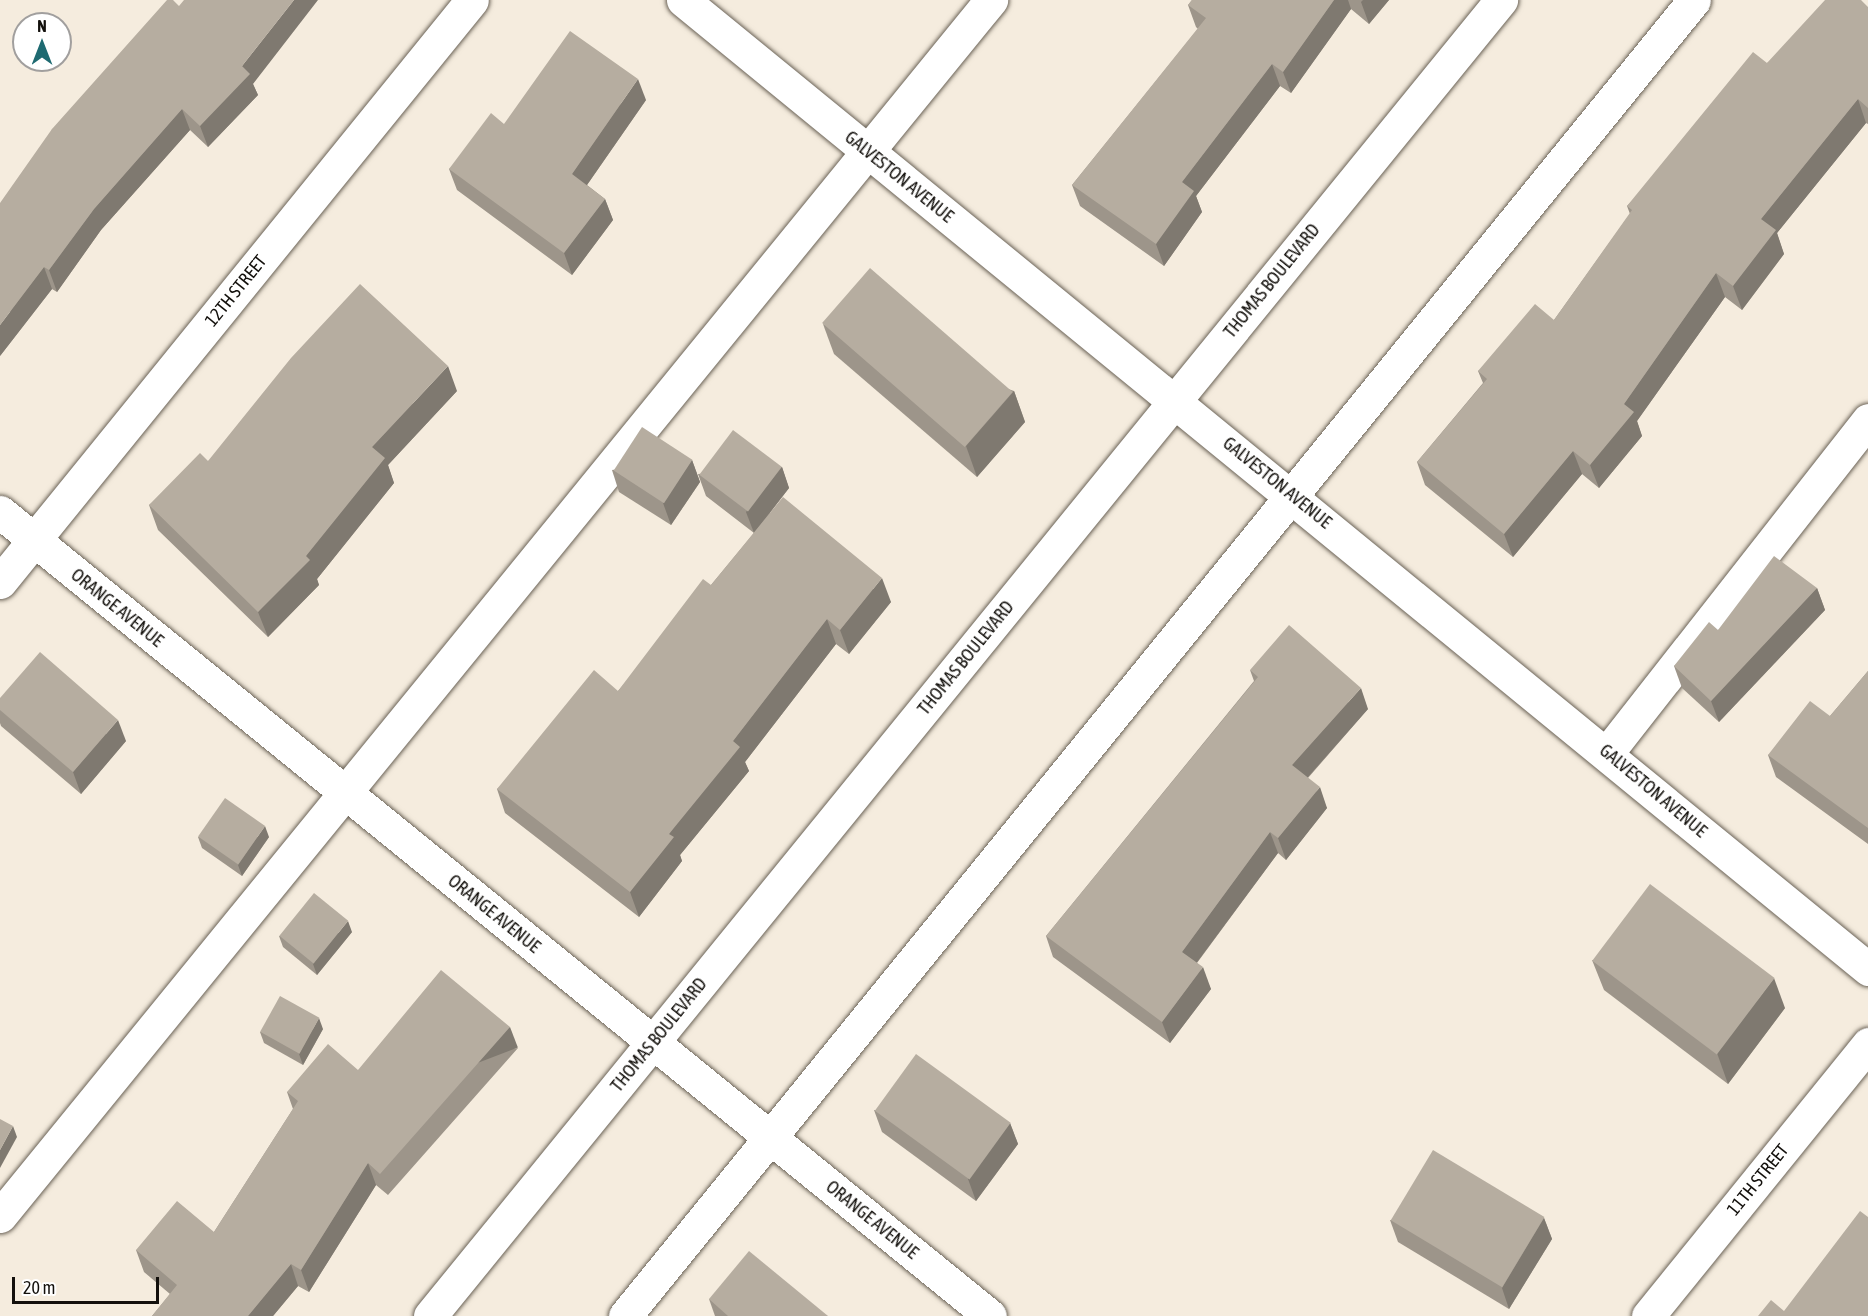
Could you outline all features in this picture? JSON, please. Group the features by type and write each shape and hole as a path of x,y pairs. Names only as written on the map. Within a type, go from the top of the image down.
{"street":[{"name":"12TH STREET","path":"0,582 472,0"},
{"name":"GALVESTON AVENUE","path":"683,0 1292,495 1868,969"},
{"path":"0,1216 346,795 991,0"},
{"name":"THOMAS BOULEVARD","path":"430,1316 1501,0"},
{"path":"625,1316 1694,0"},
{"path":"1607,753 1868,420"},
{"name":"ORANGE AVENUE","path":"0,512 990,1316"},
{"name":"11TH STREET","path":"1648,1316 1868,1044"}],"building":[{"path":"167,0 173,0 179,6 184,0 294,0 242,66 250,74 200,126 182,109 94,209 49,270 44,267 0,325 0,203 52,129"},
{"path":"1192,0 1334,0 1283,72 1272,64 1182,182 1194,191 1156,244 1072,185 1206,18 1188,5"},
{"path":"1825,0 1861,0 1868,7 1868,108 1858,99 1761,219 1776,230 1733,286 1716,273 1624,404 1634,412 1590,465 1573,451 1504,534 1417,462 1487,379 1478,371 1535,304 1554,320 1632,210 1627,206 1753,52 1767,63"},
{"path":"570,31 638,79 572,174 605,199 564,253 449,169 491,113 504,124"},
{"path":"870,268 1013,392 965,447 822,323"},
{"path":"360,284 448,366 372,447 385,458 306,556 310,560 258,612 149,505 200,453 208,461 291,358"},
{"path":"642,427 692,460 664,503 614,471"},
{"path":"733,430 782,467 748,511 699,475"},
{"path":"783,497 882,578 840,630 827,619 733,741 740,747 669,834 674,837 630,892 497,789 594,670 618,691 703,579 711,585"},
{"path":"1774,556 1817,588 1711,701 1674,666 1709,622 1718,630"},
{"path":"1289,625 1361,688 1292,765 1320,787 1278,838 1270,832 1182,952 1203,967 1162,1022 1046,936 1258,677 1250,670"},
{"path":"40,652 118,720 73,772 0,710 0,698"},
{"path":"1868,671 1868,828 1768,755 1810,701 1830,716"},
{"path":"225,798 265,826 238,865 198,837"},
{"path":"1650,884 1775,978 1717,1055 1592,961"},
{"path":"314,893 348,921 314,963 279,936"},
{"path":"441,970 510,1027 380,1174 368,1163 301,1270 291,1264 248,1316 152,1316 177,1285 136,1250 177,1201 214,1232 298,1101 287,1092 328,1044 358,1070"},
{"path":"280,996 319,1018 299,1054 260,1032"},
{"path":"916,1054 1011,1123 970,1179 875,1111"},
{"path":"0,1119 13,1126 0,1150"},
{"path":"1433,1150 1544,1217 1502,1287 1391,1220"},
{"path":"1860,1211 1868,1217 1868,1316 1758,1316 1771,1300 1784,1311"},
{"path":"749,1251 828,1316 728,1316 709,1299"}]}
